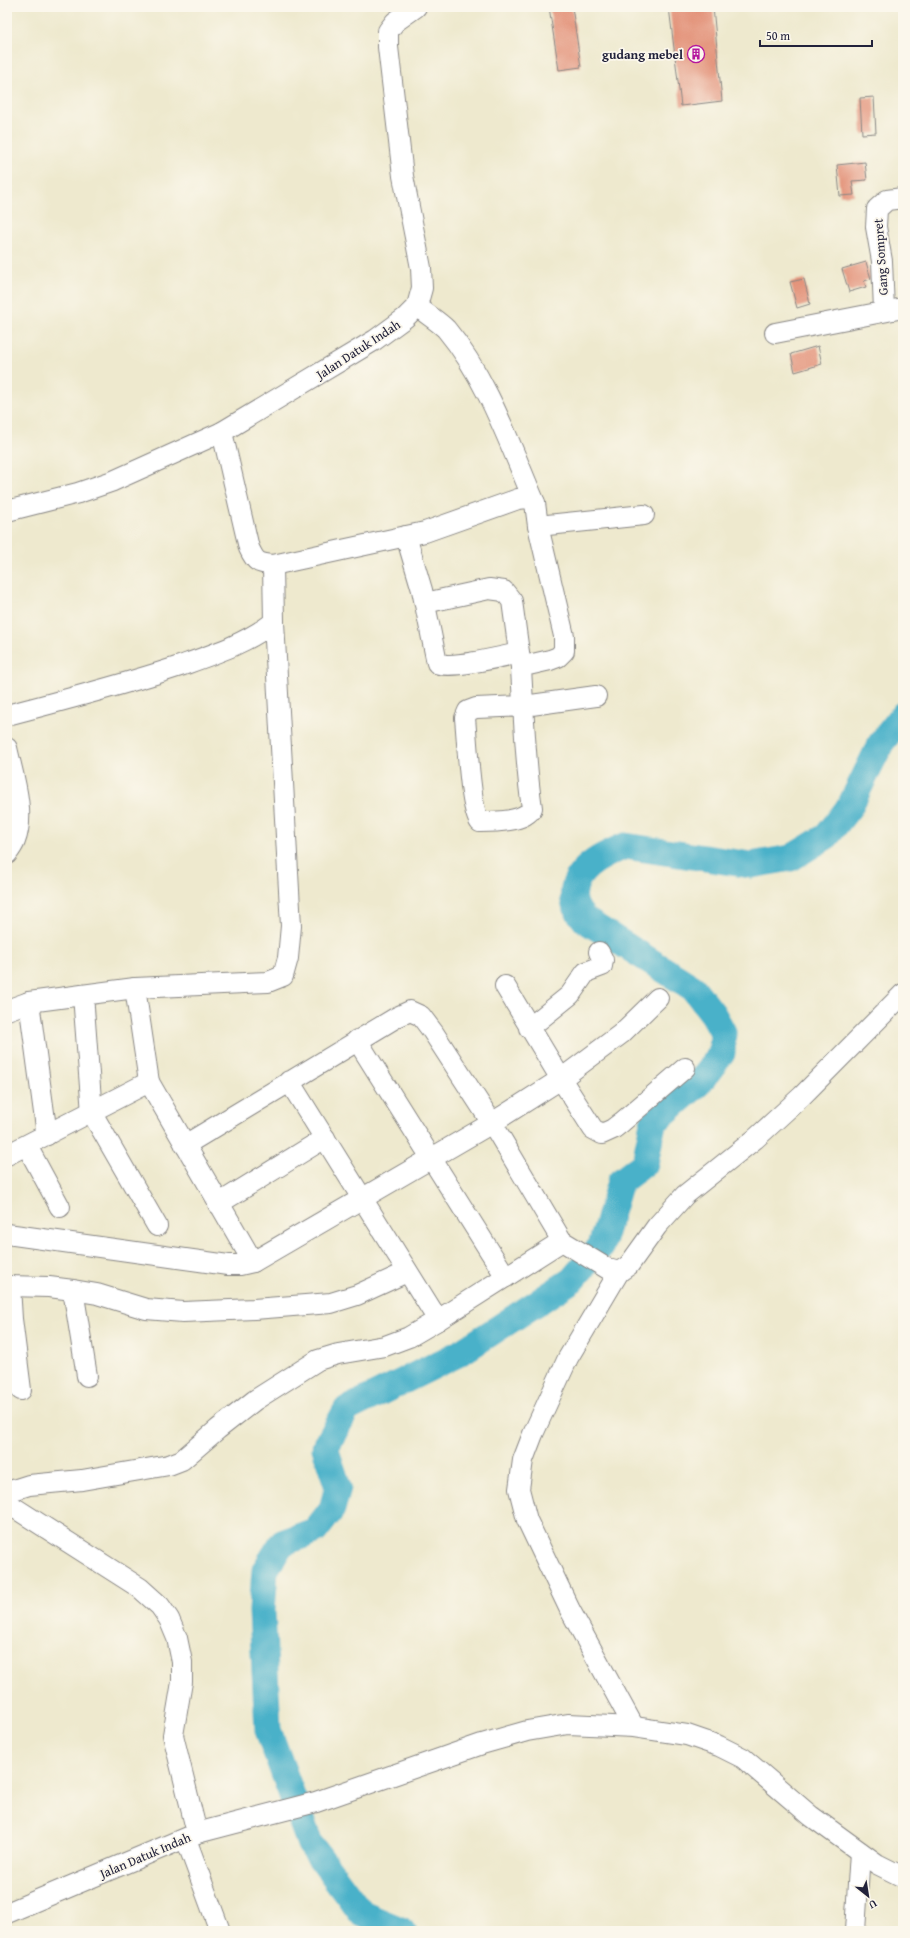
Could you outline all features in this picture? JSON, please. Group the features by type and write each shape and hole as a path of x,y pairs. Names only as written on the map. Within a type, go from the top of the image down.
{"street":[{"path":"416,7 395,22 388,31 388,47 403,176 421,268 422,288 417,306 445,328 473,368 501,425 535,503 538,526 564,636 564,651 558,657 524,666 520,661"},
{"name":"Gang Sompret","path":"893,309 876,227 877,209 887,200 903,198"},
{"name":"Jalan Datuk Indah","path":"7,511 78,493 113,481 222,432 375,340 405,318 417,306"},
{"path":"775,333 893,309"},
{"path":"222,432 249,548 253,558 259,563 273,565 425,532 518,498 528,498 535,503"},
{"path":"538,526 644,515"},
{"path":"406,536 425,603 436,659 440,665 520,661"},
{"path":"7,1010 29,1002 135,988 268,982 283,976 288,958 291,926 274,622 273,565"},
{"path":"425,603 489,589 504,591 512,601 520,661 524,706 532,808 528,814 518,818 480,822 476,812 465,718 468,711 476,708 524,706 596,696"},
{"path":"7,715 134,682 238,645 258,634 274,622"},
{"path":"7,748 17,796 19,819 15,841 7,854"},
{"path":"529,1028 570,995 586,972 602,966 603,962 600,952"},
{"path":"505,986 529,1028 593,1129 602,1134 613,1129 622,1122 686,1068"},
{"path":"135,988 149,1082 218,1204 253,1262"},
{"path":"634,1727 570,1610 527,1520 519,1489 523,1460 532,1434 568,1358 613,1271 629,1265 657,1226 685,1195 755,1139 802,1096 903,994"},
{"path":"84,995 92,1113 157,1226"},
{"path":"7,1234 228,1265 240,1265 253,1262 301,1236 361,1198 492,1123 561,1079 620,1034 658,998"},
{"path":"29,1002 47,1135"},
{"path":"185,1145 357,1040 410,1011 421,1016 492,1123 570,1246 613,1271"},
{"path":"357,1040 506,1277"},
{"path":"289,1081 438,1320"},
{"path":"7,1155 92,1113 149,1082"},
{"path":"218,1204 325,1138"},
{"path":"27,1146 60,1207"},
{"path":"7,1492 29,1485 82,1480 169,1465 182,1460 218,1428 255,1400 318,1360 338,1354 385,1346 410,1337 506,1277 570,1246"},
{"path":"21,1390 9,1286 49,1287 73,1290 97,1294 146,1309 183,1312 254,1309 331,1303 357,1295 407,1272"},
{"path":"73,1290 88,1376"},
{"path":"7,1503 140,1588 160,1606 169,1619 177,1638 182,1662 182,1682 173,1735 192,1836 220,1931"},
{"name":"Jalan Datuk Indah","path":"7,1913 192,1836 316,1802 482,1744 527,1731 568,1724 634,1727 687,1735 719,1746 743,1758 811,1816 860,1852 877,1864 903,1877"},
{"path":"855,1931 860,1852"}],"building":[{"path":"549,7 572,7 581,67 559,70"},
{"name":"gudang mebel","path":"669,7 713,7 722,101 681,106"},
{"path":"874,97 876,133 862,134 860,98"},
{"path":"865,162 867,180 852,181 854,195 840,196 837,165"},
{"path":"866,262 871,279 864,281 866,287 849,292 842,269"},
{"path":"804,279 810,304 797,308 790,282"},
{"path":"818,346 822,364 795,372 791,354"}],"waterway":[{"path":"403,1931 362,1914 310,1844 268,1730 262,1611 265,1570 282,1543 315,1531 332,1509 338,1487 325,1448 347,1409 460,1353 572,1280 601,1246 620,1182 645,1163 653,1123 699,1083 722,1053 723,1032 713,1014 693,988 585,920 577,909 574,901 576,881 582,873 597,860 625,846 751,865 791,858 827,836 850,806 881,743 903,715"}],"place":[{"name":"gudang mebel","path":"696,54"}]}
